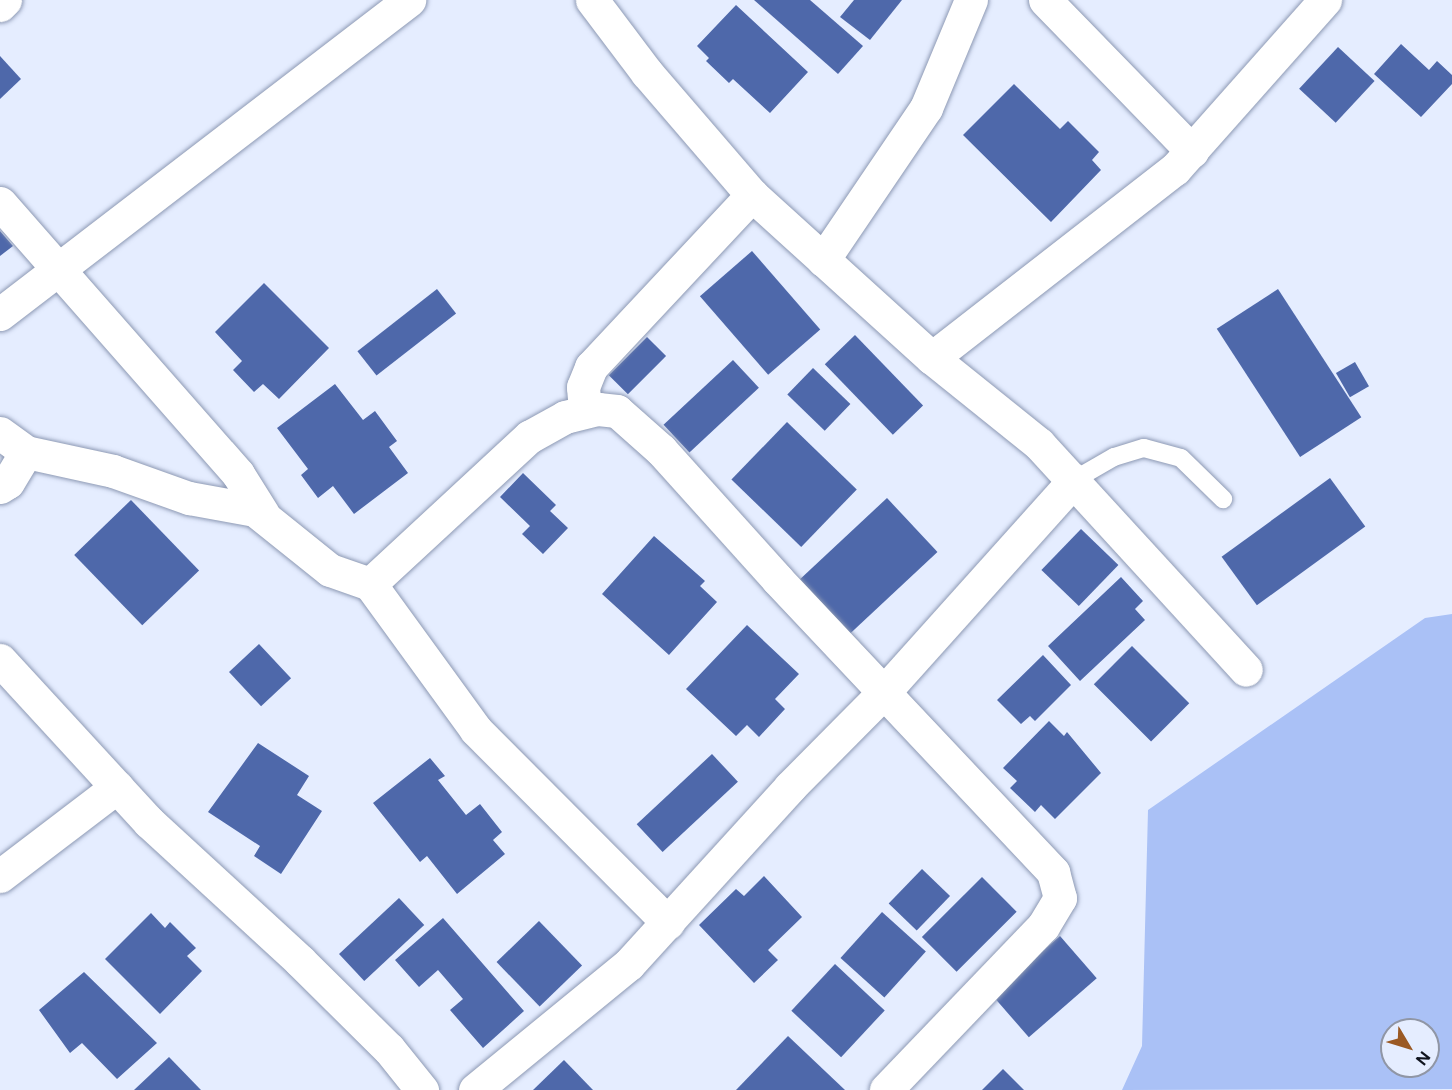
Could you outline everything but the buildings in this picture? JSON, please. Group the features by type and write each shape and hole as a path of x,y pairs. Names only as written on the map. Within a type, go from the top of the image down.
{"street":[{"path":"0,5 5,0"},
{"path":"0,315 410,0"},
{"path":"592,0 647,73 752,195 932,358 1039,444 1246,670"},
{"path":"823,260 926,108 971,0"},
{"path":"1045,0 1192,151"},
{"path":"932,358 1133,204 1192,151 1325,0"},
{"path":"585,410 583,387 591,367 752,195"},
{"path":"0,203 57,271 238,474 262,514 330,570 370,584 476,730 668,923"},
{"path":"370,584 529,437 565,417 585,410 608,408 626,417 1053,872 1060,898 1043,926 886,1090"},
{"path":"0,433 26,452 113,471 189,498 262,514"},
{"path":"0,487 8,482 26,452"},
{"path":"475,1090 574,1013 629,964 790,787 884,692 1074,480"},
{"path":"0,660 117,787 389,1049 422,1090"},
{"path":"0,876 117,787"}],"lane":[{"path":"1074,480 1114,457 1144,448 1182,458 1223,499"}],"shaded area":[{"path":"1452,614 1452,1089 1122,1090 1142,1046 1148,810 1425,618"}]}
